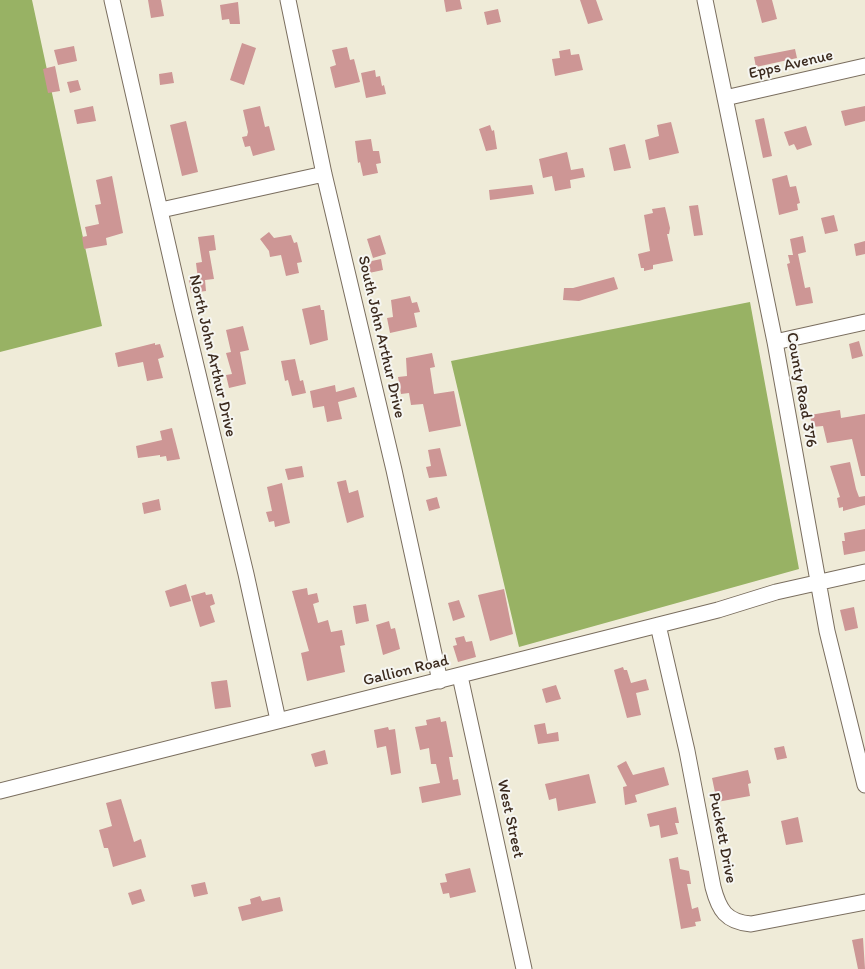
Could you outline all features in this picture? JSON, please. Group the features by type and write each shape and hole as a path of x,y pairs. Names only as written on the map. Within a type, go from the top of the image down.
{"street":[{"name":"North John Arthur Drive","path":"112,0 278,720"},
{"name":"South John Arthur Drive","path":"288,0 324,174 392,461 440,681"},
{"name":"County Road 376","path":"705,0 775,342 831,652 865,785"},
{"name":"Epps Avenue","path":"725,98 865,66"},
{"path":"161,210 324,174"},
{"path":"775,342 865,322"},
{"name":"Gallion Road","path":"0,791 460,676 819,582 865,572"},
{"name":"Puckett Drive","path":"658,625 686,751 713,887 716,898 725,915 737,923 751,924 865,902"},
{"name":"West Street","path":"460,676 524,969"}],"green space":[{"path":"0,0 32,0 102,326 0,352"},
{"path":"750,302 799,569 519,647 451,361"}],"building":[{"path":"148,0 161,0 164,16 151,18"},
{"path":"444,0 460,0 462,9 446,12"},
{"path":"580,0 596,0 603,20 588,24"},
{"path":"756,0 772,0 777,19 762,23"},
{"path":"238,2 240,24 230,24 229,19 222,20 220,5"},
{"path":"498,9 501,22 487,25 484,12"},
{"path":"242,43 256,48 244,85 230,80"},
{"path":"74,46 77,61 58,65 54,50"},
{"path":"347,47 350,60 354,59 360,82 335,88 330,67 336,65 332,50"},
{"path":"570,49 571,55 579,54 583,70 555,76 552,59 560,58 559,51"},
{"path":"795,49 797,58 756,67 754,57"},
{"path":"55,66 60,91 48,93 43,69"},
{"path":"375,70 376,77 380,76 386,94 366,98 361,73"},
{"path":"172,72 174,83 160,85 159,74"},
{"path":"78,80 81,90 70,93 67,82"},
{"path":"93,106 96,121 77,124 74,110"},
{"path":"260,106 265,127 269,126 275,150 253,156 250,146 245,147 242,137 247,136 248,132 243,110"},
{"path":"865,106 865,121 845,126 841,111"},
{"path":"764,118 772,156 763,158 755,120"},
{"path":"186,121 198,172 182,176 170,125"},
{"path":"671,122 679,153 649,160 645,140 659,136 657,125"},
{"path":"490,125 492,131 494,130 497,149 486,151 479,129"},
{"path":"806,126 812,145 797,150 794,144 789,146 784,132"},
{"path":"371,139 373,151 379,151 381,163 376,164 378,173 363,176 360,162 358,163 355,141"},
{"path":"625,144 631,168 614,171 609,148"},
{"path":"567,152 571,170 583,168 585,177 570,180 571,188 555,191 552,176 543,178 539,159"},
{"path":"787,175 790,187 796,186 800,203 797,204 798,210 779,215 772,179"},
{"path":"112,176 123,233 106,238 107,245 84,249 82,237 87,236 85,227 99,224 95,205 101,204 96,180"},
{"path":"532,185 534,194 490,200 489,190"},
{"path":"698,205 703,235 694,236 689,206"},
{"path":"665,207 670,228 669,234 667,234 673,261 653,265 653,269 644,271 644,268 641,268 638,254 650,251 644,215 653,213 652,209"},
{"path":"834,215 838,231 825,234 821,218"},
{"path":"269,232 274,238 291,235 294,243 297,242 302,262 297,263 299,273 286,276 281,255 270,257 269,251 260,239"},
{"path":"214,235 216,250 209,251 214,279 205,280 206,291 191,293 189,280 198,279 196,263 202,262 198,237"},
{"path":"380,235 386,254 373,258 367,239"},
{"path":"803,236 806,252 798,254 805,288 810,287 813,303 796,306 787,264 790,263 788,255 793,255 790,239"},
{"path":"865,241 865,254 856,256 854,244"},
{"path":"381,259 383,270 369,273 367,262"},
{"path":"614,277 618,289 579,301 563,300 564,288 573,288"},
{"path":"410,296 412,303 417,302 420,312 414,313 417,327 390,333 387,318 393,317 391,300"},
{"path":"320,305 321,310 324,310 328,340 310,345 302,309"},
{"path":"243,326 249,350 240,352 246,384 229,388 226,375 232,374 226,353 231,352 226,330"},
{"path":"859,341 863,356 852,359 849,344"},
{"path":"155,343 155,345 160,344 164,357 158,359 163,378 147,381 143,362 118,367 115,353"},
{"path":"432,353 435,367 430,368 434,394 454,391 461,426 429,432 423,404 411,405 409,393 401,394 398,377 407,376 406,358"},
{"path":"295,359 300,381 303,380 306,393 292,396 288,380 285,381 281,361"},
{"path":"335,385 336,392 354,387 357,397 338,402 342,419 327,422 324,406 313,408 310,391"},
{"path":"840,410 841,418 865,414 865,476 861,476 852,439 827,443 823,426 812,427 810,415"},
{"path":"172,428 180,459 167,461 166,456 160,457 160,455 138,458 136,446 162,440 160,431"},
{"path":"440,448 447,476 429,478 426,467 431,466 428,450"},
{"path":"850,462 856,489 859,497 865,496 865,505 843,511 843,507 839,508 837,498 840,497 830,466"},
{"path":"302,466 304,477 288,480 285,469"},
{"path":"346,480 349,493 358,490 364,517 347,523 337,482"},
{"path":"282,483 290,523 275,527 274,521 269,522 266,512 272,511 267,487"},
{"path":"437,497 440,508 429,511 426,500"},
{"path":"159,499 161,510 144,514 142,503"},
{"path":"865,529 865,551 844,555 842,541 845,541 844,533"},
{"path":"186,584 191,601 170,607 165,591"},
{"path":"307,588 308,595 317,593 319,602 313,604 318,623 328,620 331,632 342,630 345,645 340,646 345,672 307,681 301,653 309,651 292,591"},
{"path":"504,589 513,634 490,641 478,595"},
{"path":"205,592 206,595 212,594 215,604 210,606 215,622 200,627 191,596"},
{"path":"459,600 465,617 453,621 448,603"},
{"path":"366,604 369,621 356,624 353,606"},
{"path":"854,607 858,628 845,631 840,610"},
{"path":"389,621 391,629 395,628 400,649 383,655 376,625"},
{"path":"464,636 466,642 472,641 476,657 458,662 453,646 457,645 455,638"},
{"path":"623,667 624,670 627,670 631,683 646,679 649,690 636,693 641,715 627,718 614,670"},
{"path":"227,680 231,707 215,709 211,682"},
{"path":"556,685 561,699 546,703 542,689"},
{"path":"440,717 441,722 446,721 453,757 449,757 453,780 458,779 461,795 422,803 419,787 440,783 436,764 431,764 429,748 420,750 415,727 427,725 426,720"},
{"path":"545,723 547,734 558,732 559,741 538,744 534,725"},
{"path":"388,727 389,730 395,729 401,773 391,775 386,746 377,748 374,730"},
{"path":"784,746 787,758 777,760 774,748"},
{"path":"325,750 328,764 315,767 311,754"},
{"path":"626,761 633,775 664,767 669,785 635,795 637,802 625,805 623,787 627,786 617,766"},
{"path":"748,770 751,783 748,784 750,796 717,802 712,778"},
{"path":"589,774 596,803 558,811 556,798 549,800 545,784"},
{"path":"121,799 134,842 141,839 146,857 113,867 108,848 104,848 99,830 112,826 106,803"},
{"path":"676,807 679,823 675,823 678,834 661,838 659,825 650,827 647,814"},
{"path":"798,817 803,842 786,845 781,821"},
{"path":"678,857 680,869 689,871 691,884 687,884 692,909 698,907 701,921 695,922 696,926 681,929 669,859"},
{"path":"470,868 476,892 450,898 449,893 443,894 440,883 447,882 445,874"},
{"path":"205,882 208,894 194,897 191,885"},
{"path":"141,889 145,901 132,905 128,893"},
{"path":"260,896 262,901 280,897 283,911 242,921 238,907 251,904 250,899"},
{"path":"863,938 865,969 858,969 852,940"}]}
